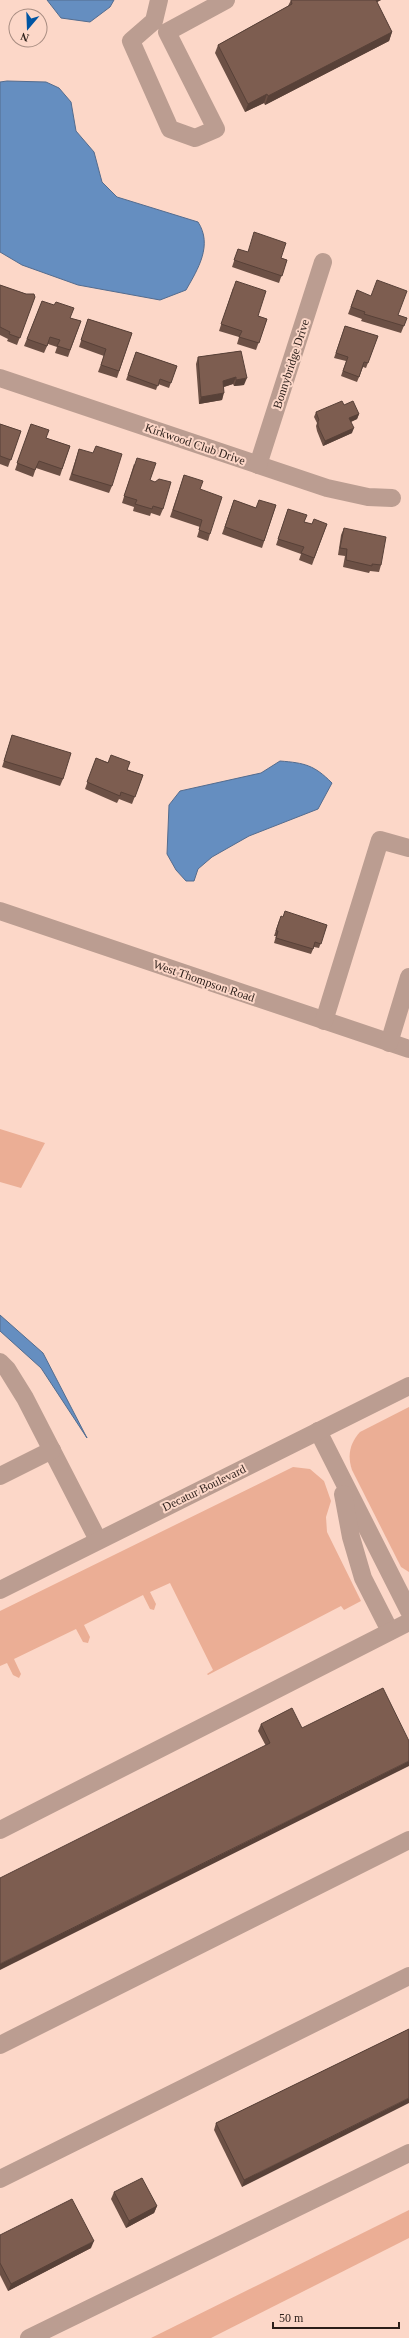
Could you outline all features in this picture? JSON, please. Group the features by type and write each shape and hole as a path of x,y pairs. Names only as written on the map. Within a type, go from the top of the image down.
{"street":[{"path":"159,0 154,21 131,41 170,130 196,138 216,129 167,32 226,0"},
{"name":"Bonnybridge Drive","path":"258,465 324,262"},
{"name":"Kirkwood Club Drive","path":"0,378 258,465 353,494 392,498"},
{"path":"324,1021 380,840 409,848"},
{"name":"West Thompson Road","path":"0,911 409,1049"},
{"path":"389,1043 406,998 409,977"},
{"path":"0,1362 7,1369 25,1398 98,1540"},
{"name":"Decatur Boulevard","path":"0,1590 409,1386"},
{"path":"318,1431 409,1611"},
{"path":"0,1476 52,1450"},
{"path":"340,1475 350,1537 363,1578 390,1631"},
{"path":"0,1830 409,1622"},
{"path":"0,2045 409,1840"},
{"path":"0,2179 409,1976"},
{"path":"29,2338 409,2153"}],"shaded area":[{"path":"0,1129 45,1143 21,1188 0,1182"},
{"path":"409,1407 409,1572 401,1567 352,1470 350,1465 350,1450 354,1440 360,1432"},
{"path":"293,1467 310,1469 324,1481 331,1501 326,1517 327,1532 361,1601 344,1610 341,1606 208,1675 207,1674 213,1670 170,1583 150,1592 156,1604 154,1610 150,1609 143,1595 84,1625 90,1637 88,1643 83,1642 76,1629 14,1659 21,1674 19,1678 13,1675 7,1663 0,1666 0,1611"},
{"path":"409,2210 409,2238 211,2338 151,2338"}],"water":[{"path":"47,0 114,0 110,7 90,22 61,18"},
{"path":"0,82 46,82 59,88 71,102 76,131 94,152 102,182 117,197 198,222 204,239 204,248 199,265 186,290 160,300 78,285 22,265 0,252"},
{"path":"280,761 309,766 320,772 332,783 318,809 249,836 212,857 198,869 194,881 186,881 176,870 167,854 169,805 180,791 261,773"},
{"path":"0,1315 43,1353 87,1438 41,1368 0,1331"}],"building":[{"path":"291,0 376,0 392,32 268,96 267,94 248,104 218,45 292,4"},
{"path":"254,232 286,243 281,258 287,260 282,276 234,260 238,249 248,252"},
{"path":"377,280 407,291 398,315 407,318 404,326 364,314 365,312 351,307 357,290 371,296"},
{"path":"236,281 266,291 258,316 267,319 259,343 239,337 242,331 221,324"},
{"path":"0,285 26,294 34,294 35,297 20,338 9,334 10,332 0,327"},
{"path":"42,301 54,305 56,302 74,308 70,318 81,321 70,350 57,346 60,340 50,337 47,346 27,339"},
{"path":"88,319 132,333 119,371 101,365 106,349 81,340"},
{"path":"345,326 378,336 368,363 364,362 359,377 343,371 348,357 336,353"},
{"path":"241,351 247,378 236,380 236,377 223,381 224,393 201,397 198,357"},
{"path":"136,352 177,366 171,383 160,379 158,386 128,375"},
{"path":"342,401 344,405 353,401 359,414 349,418 354,428 325,441 318,426 319,420 316,412"},
{"path":"0,424 21,431 11,460 0,456"},
{"path":"31,424 49,430 46,438 70,446 62,469 39,461 35,470 17,463"},
{"path":"96,446 122,454 112,486 72,474 79,449 93,453"},
{"path":"137,458 156,463 150,480 155,482 159,479 171,482 163,509 153,506 152,509 135,504 137,500 124,496"},
{"path":"184,475 203,481 200,489 222,497 210,534 199,530 202,520 173,510"},
{"path":"234,500 256,508 259,500 276,505 264,541 225,527"},
{"path":"288,509 307,515 304,522 312,524 314,519 327,524 314,558 301,553 304,547 278,539"},
{"path":"344,528 386,537 381,565 372,564 372,566 346,560 347,549 340,548"},
{"path":"12,735 71,753 63,779 4,761"},
{"path":"111,755 130,762 127,770 143,775 135,797 121,792 120,796 87,782 96,758 108,763"},
{"path":"285,911 327,925 321,944 315,942 313,949 276,938 278,931 276,931 281,916 283,917"},
{"path":"383,1688 409,1741 409,1761 0,1964 0,1878 270,1743 261,1724 292,1708 302,1728"},
{"path":"409,2029 409,2098 244,2180 216,2123"},
{"path":"142,2178 157,2206 129,2221 114,2192"},
{"path":"72,2199 94,2241 11,2284 0,2263 0,2235"}]}
